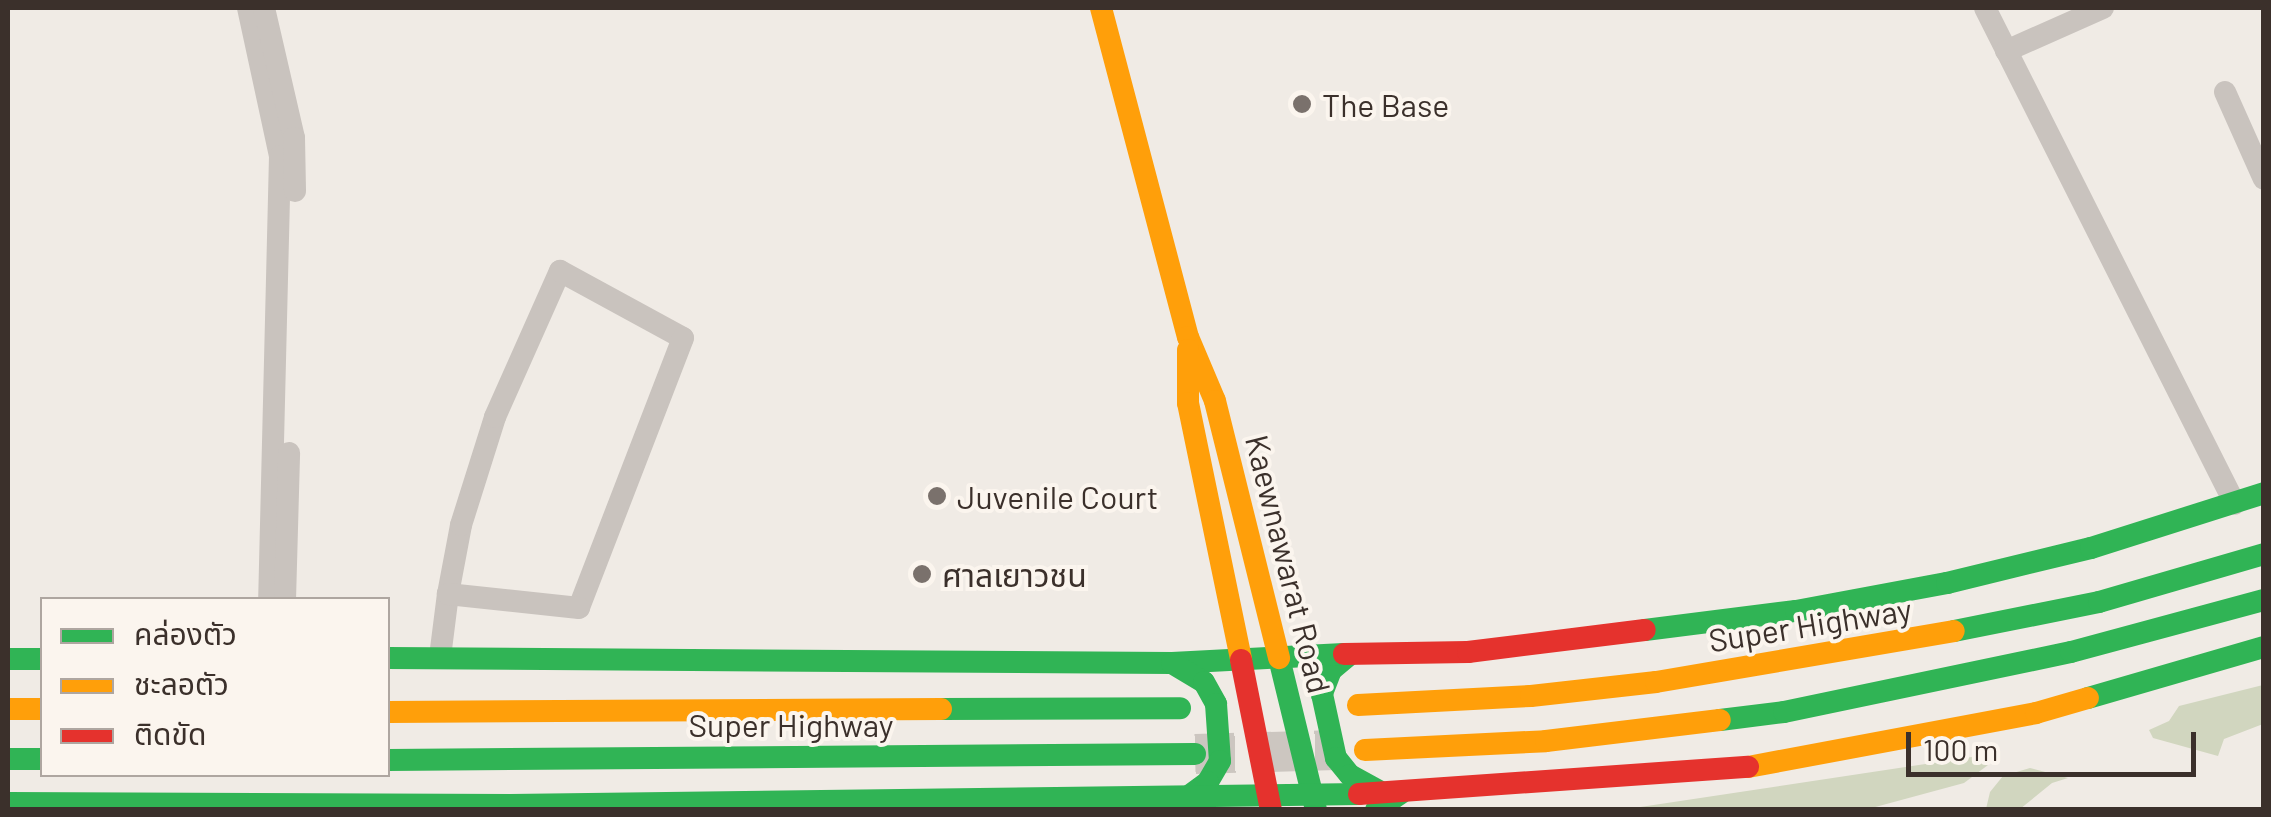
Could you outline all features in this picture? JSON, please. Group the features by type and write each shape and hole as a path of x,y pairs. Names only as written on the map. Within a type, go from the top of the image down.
{"main road":[{"name":"Kaewnawarat Road","path":"1101,8 1188,337 1215,401 1314,802"},
{"name":"Kaewnawarat Road","path":"1188,337 1188,402 1270,803"},
{"path":"390,658 1172,663 1468,652 1796,611 1948,584 2092,548 2264,493"},
{"name":"Super Highway","path":"1358,705 1531,696 1656,682 1893,644 2099,602 2264,554"},
{"path":"1365,750 1546,741 1784,712 2070,652 2264,600"},
{"path":"8,804 585,807 1135,799 1184,804 1387,798 1729,770 1872,746 2087,700 2264,647"},
{"path":"1349,655 1332,670 1322,694 1336,758 1350,775 1387,798"},
{"path":"8,659 40,659"},
{"path":"1172,663 1204,682 1216,704 1220,760 1208,782 1184,804"},
{"name":"Super Highway","path":"390,712 1180,708"},
{"path":"8,709 40,709"},
{"name":"Super Highway","path":"390,760 1194,754"},
{"path":"8,760 40,760"}],"street":[{"path":"248,8 296,148 282,439 269,597"},
{"path":"264,8 277,101"},
{"path":"1985,8 2235,504"},
{"path":"2006,51 2104,8"},
{"path":"2225,92 2264,179"},
{"path":"440,657 448,594 461,525 494,416 560,271 683,338 579,608 448,594"},
{"path":"282,439 286,597"}],"green space":[{"path":"2263,685 2263,724 2224,739 2218,756 2153,738 2149,730 2169,721 2179,706"},
{"path":"1985,755 1988,765 1964,783 1868,809 1627,809"},
{"path":"2030,768 2068,778 2052,783 2020,809 1986,809 1990,792 2003,776"}],"tunnel":[{"path":"1195,754 1336,750"}],"traffic: fast":[{"path":"1645,630 1796,611 1947,583 2091,548 2264,493"},
{"path":"1954,631 2099,602 2264,554"},
{"path":"1720,720 1784,712 2071,652 2264,600"},
{"path":"2088,698 2264,647"},
{"path":"390,658 1172,663 1344,654"},
{"path":"1349,655 1331,670 1322,694 1336,758 1350,775 1382,793"},
{"path":"1279,658 1316,810"},
{"path":"8,659 40,659"},
{"path":"1172,663 1204,682 1216,704 1220,761 1208,782 1186,798"},
{"path":"941,709 1180,708"},
{"path":"390,760 1195,754"},
{"path":"8,759 40,759"},
{"path":"1376,810 1401,793"},
{"path":"8,803 510,805 1359,794"},
{"path":"1135,799 1183,810"}],"traffic: slow":[{"path":"1101,8 1188,337 1215,401 1279,658"},
{"path":"1188,350 1188,403 1241,660"},
{"path":"1358,705 1531,696 1656,682 1954,631"},
{"path":"1748,767 2036,713 2088,698"},
{"path":"8,709 40,709"},
{"path":"390,712 941,709"},
{"path":"1365,750 1546,741 1720,720"}],"traffic: jam":[{"path":"1344,654 1468,652 1645,630"},
{"path":"1241,660 1271,810"},
{"path":"1359,794 1748,767"}],"place":[{"name":"The Base","path":"1302,104"},
{"name":"Juvenile Court","path":"937,496"},
{"name":"ศาลเยาวชน","path":"922,574"}]}
